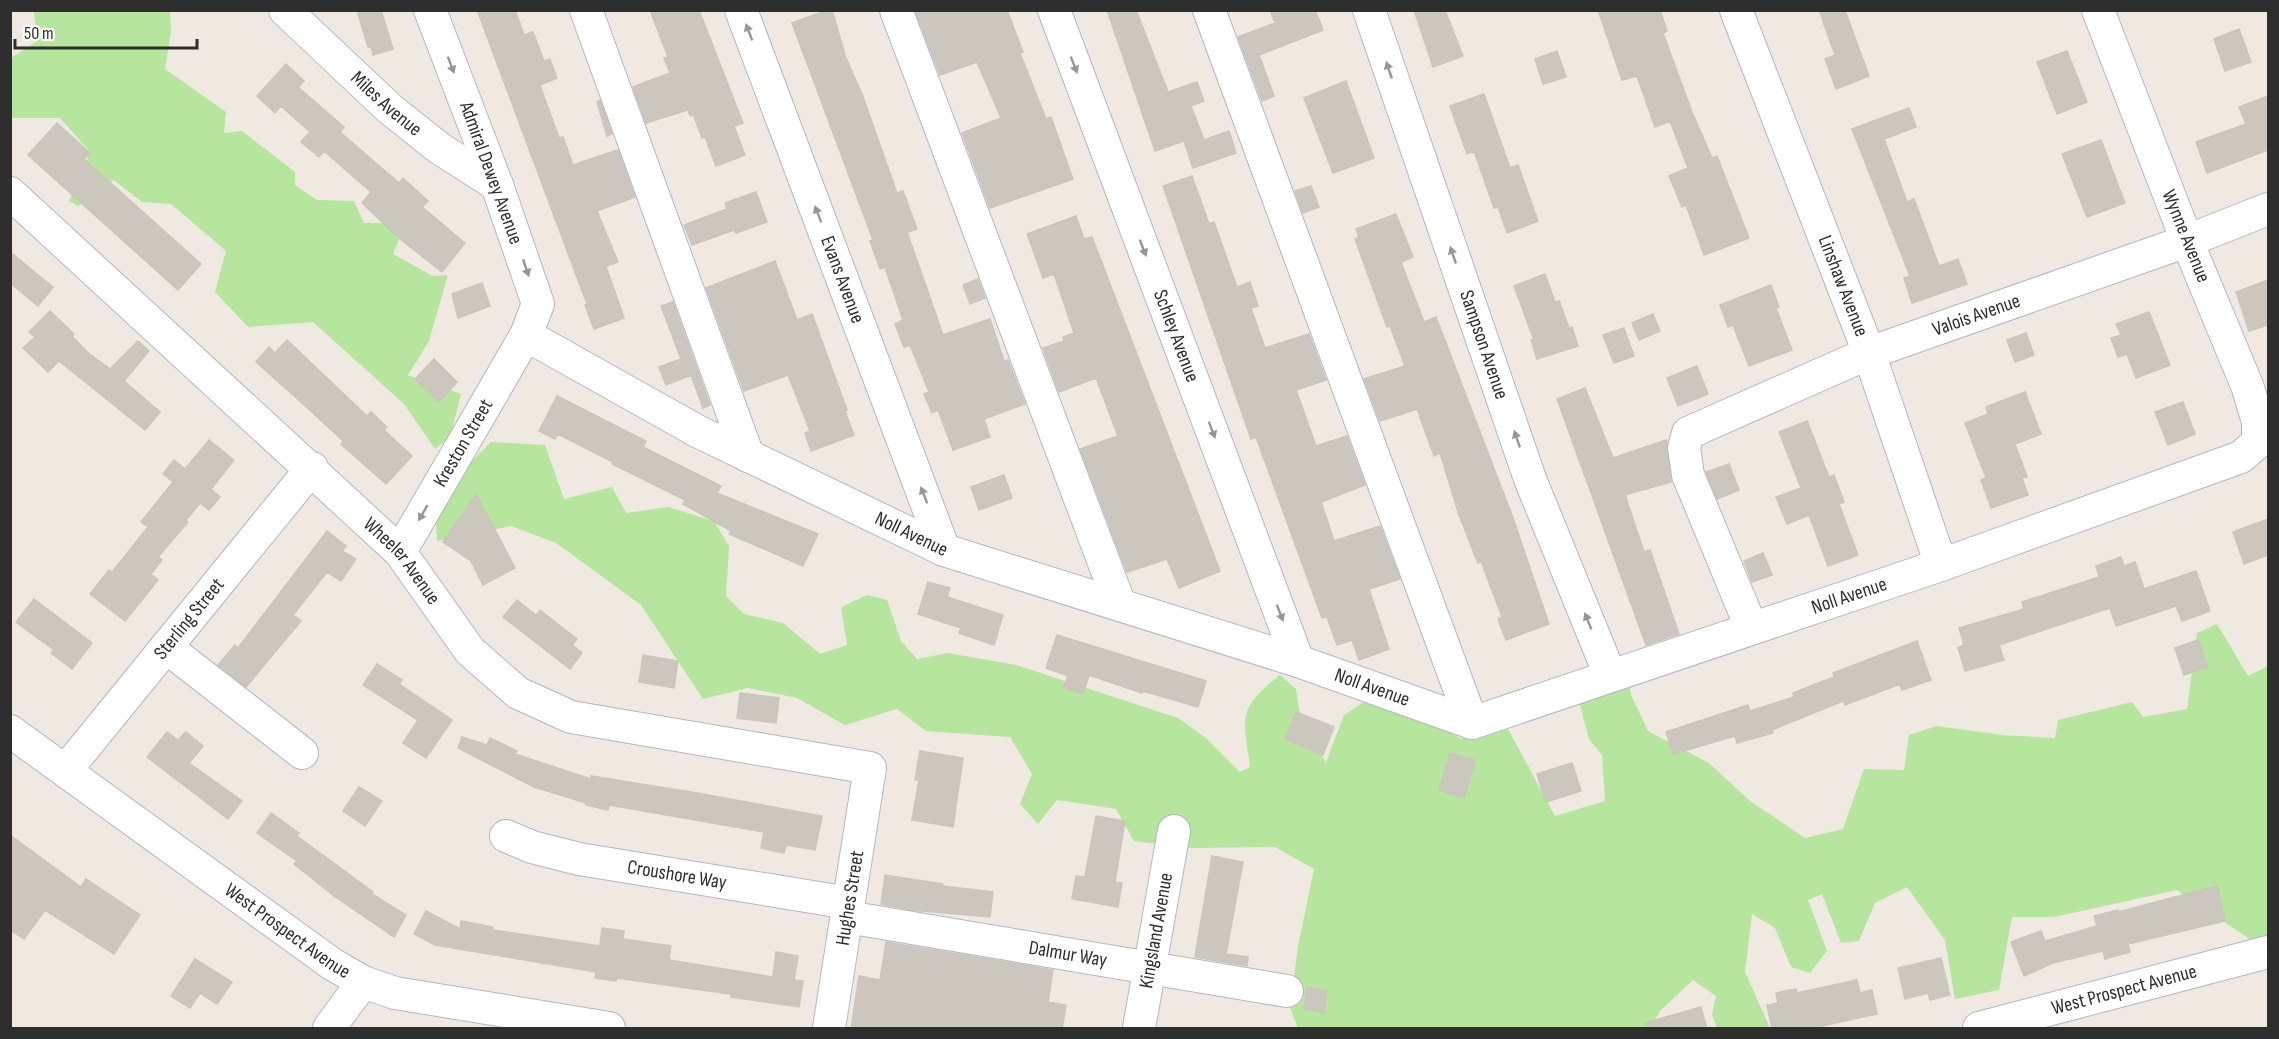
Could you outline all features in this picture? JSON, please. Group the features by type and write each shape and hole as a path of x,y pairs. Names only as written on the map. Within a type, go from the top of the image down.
{"street":[{"name":"Miles Avenue","path":"285,10 414,129 496,185"},
{"name":"Admiral Dewey Avenue","path":"430,10 538,304 526,335"},
{"path":"586,10 748,456"},
{"name":"Evans Avenue","path":"741,10 944,550"},
{"path":"896,10 1120,605"},
{"name":"Schley Avenue","path":"1054,10 1298,661"},
{"path":"1209,10 1472,723"},
{"name":"Sampson Avenue","path":"1369,10 1530,479 1610,675"},
{"name":"Linshaw Avenue","path":"1736,10 1869,354 1941,565"},
{"name":"Wynne Avenue","path":"2098,10 2187,241 2258,384 2258,442 2241,457"},
{"name":"Wheeler Avenue","path":"10,193 312,468 400,552 470,651 518,693 571,717 870,768"},
{"name":"Valois Avenue","path":"1751,627 1688,475 1684,448 1689,433 1869,354 2187,241 2268,209"},
{"name":"Noll Avenue","path":"526,335 697,430 944,550 1298,661 1472,723 1751,627 1941,565 2241,457"},
{"name":"Kreston Street","path":"400,552 526,335"},
{"name":"Sterling Street","path":"66,770 312,468"},
{"path":"166,647 302,753"},
{"name":"West Prospect Avenue","path":"10,731 332,964 363,982 395,993 553,1024 609,1029"},
{"name":"Hughes Street","path":"829,1029 870,768"},
{"name":"Kingsland Avenue","path":"1139,1029 1174,831"},
{"name":"Croushore Way","path":"506,836 532,847 579,859 848,910"},
{"name":"Dalmur Way","path":"848,910 1149,968 1287,991"},
{"name":"West Prospect Avenue","path":"1979,1029 2268,952"},
{"path":"329,1029 363,982"}],"green space":[{"path":"34,11 170,11 171,32 165,69 226,112 224,133 242,131 295,172 295,185 317,200 354,201 364,223 384,223 399,239 393,254 433,276 448,275 429,341 408,375 461,394 450,437 435,449 404,404 313,322 248,327 215,292 226,251 171,204 142,202 114,180 78,206 69,201 90,152 60,118 11,118 11,58 37,41"},
{"path":"491,442 545,445 564,499 612,487 626,513 668,507 714,521 729,546 726,596 744,614 783,623 820,654 847,645 841,607 867,595 887,600 901,641 917,659 948,653 1016,665 1178,718 1206,738 1240,772 1250,767 1246,715 1256,697 1280,675 1296,689 1302,728 1326,762 1344,715 1373,696 1430,719 1461,739 1477,730 1506,725 1555,816 1605,801 1602,755 1589,739 1578,698 1626,655 1631,695 1648,731 1709,763 1750,801 1805,838 1843,829 1864,769 1904,770 1909,735 1937,726 2002,735 2055,738 2058,720 2132,702 2143,717 2187,709 2197,633 2217,624 2248,676 2268,666 2268,935 2254,942 2177,890 2054,917 2012,917 1999,990 1955,999 1945,940 1907,887 1875,903 1859,941 1841,943 1822,894 1808,900 1827,951 1810,973 1791,967 1775,928 1752,914 1745,972 1770,1028 1717,1028 1712,1015 1716,996 1693,980 1660,1011 1650,1028 1298,1028 1290,1008 1298,946 1314,869 1275,847 1190,848 1134,841 1116,809 1057,800 1038,824 1020,804 1032,774 1010,737 926,731 897,709 845,725 797,698 748,688 703,699 641,605 556,543 511,526 437,541 436,516 466,467"}],"building":[{"path":"357,10 381,10 393,49 373,55 371,46 368,47"},
{"path":"477,10 515,10 524,35 533,32 544,61 550,59 557,78 540,85 559,138 563,137 573,165 618,150 635,197 597,211 618,262 606,266 624,318 594,329 585,305 587,304"},
{"path":"650,10 699,10 743,123 734,126 745,155 716,166 705,137 702,138 693,114 690,116 688,110 646,123 633,87 670,73 664,58 668,57"},
{"path":"832,10 846,58 862,94 897,193 903,191 917,229 907,232 943,335 990,319 1004,361 1008,360 1025,404 984,419 990,437 953,450 938,410 932,413 924,394 929,392 910,345 904,347 895,324 903,320 885,267 880,269 870,241 873,240 792,23"},
{"path":"915,10 1007,10 1023,52 1020,53 1046,119 1051,117 1073,179 990,208 962,133 1001,118 977,62 940,75"},
{"path":"1107,10 1136,10 1168,92 1197,82 1204,101 1191,106 1204,140 1229,131 1236,153 1193,168 1184,141 1155,151"},
{"path":"1270,10 1315,10 1323,30 1259,55 1274,96 1262,101 1238,37 1275,23"},
{"path":"1414,10 1445,10 1463,56 1433,67"},
{"path":"1598,10 1660,10 1667,31 1663,33 1692,112 1712,158 1717,156 1749,238 1704,255 1686,205 1682,207 1669,176 1688,168 1670,121 1655,127 1637,76 1622,80"},
{"path":"1819,10 1845,10 1869,76 1836,89 1825,59 1835,55"},
{"path":"2239,29 2251,62 2225,71 2214,39"},
{"path":"1557,51 1566,77 1543,84 1535,59"},
{"path":"2067,51 2087,102 2057,114 2037,62"},
{"path":"286,64 304,81 298,87 344,127 340,132 399,183 403,178 428,201 422,207 465,243 442,272 400,239 362,203 371,192 324,151 319,157 301,142 310,132 281,106 275,113 257,96"},
{"path":"1346,81 1374,158 1333,173 1304,98"},
{"path":"1484,94 1510,168 1518,165 1538,221 1507,233 1498,207 1494,208 1474,151 1467,154 1450,106"},
{"path":"2268,96 2268,150 2207,173 2196,142 2246,124 2239,107"},
{"path":"600,100 612,134 607,136 597,102"},
{"path":"1909,108 1916,127 1884,139 1907,202 1914,199 1939,266 1958,259 1967,284 1912,303 1904,278 1910,276 1852,129"},
{"path":"57,123 90,153 84,159 201,264 178,290 28,155"},
{"path":"2101,140 2125,203 2087,217 2062,154"},
{"path":"1192,176 1209,224 1214,222 1237,287 1250,282 1258,306 1251,308 1265,348 1309,334 1326,380 1296,390 1316,446 1347,436 1365,485 1321,502 1334,541 1380,526 1400,579 1369,589 1389,649 1359,660 1352,640 1337,645 1327,617 1322,618 1256,437 1251,439 1163,186"},
{"path":"1311,186 1319,207 1303,213 1295,191"},
{"path":"756,192 767,222 736,233 734,230 692,245 684,225 727,209 725,203"},
{"path":"1396,214 1413,257 1401,262 1424,322 1436,317 1513,518 1549,624 1506,640 1498,619 1502,617 1481,561 1478,563 1459,515 1440,453 1434,456 1417,409 1380,421 1364,379 1405,366 1390,326 1387,327 1355,239 1359,237 1356,229"},
{"path":"1076,216 1084,239 1092,237 1220,571 1179,588 1167,559 1127,572 1080,449 1118,436 1096,378 1059,392 1043,348 1064,341 1063,337 1074,333 1054,274 1043,278 1027,234"},
{"path":"10,252 53,287 38,306 10,283"},
{"path":"775,261 797,320 812,314 854,435 811,451 805,433 810,431 788,375 744,391 706,288"},
{"path":"1545,274 1555,302 1559,301 1569,328 1572,327 1578,346 1537,359 1531,340 1534,340 1514,286"},
{"path":"978,279 985,298 970,304 963,285"},
{"path":"2268,280 2268,325 2249,331 2236,292"},
{"path":"482,283 490,306 458,318 452,294"},
{"path":"1771,285 1779,307 1776,308 1792,350 1749,366 1733,325 1728,327 1720,305"},
{"path":"673,302 710,405 703,408 691,375 666,385 659,367 681,359 661,306"},
{"path":"50,311 74,334 72,336 87,352 110,369 138,341 149,351 124,381 160,412 145,430 59,361 48,372 23,348 35,337 29,332"},
{"path":"2149,312 2170,365 2136,378 2127,354 2118,357 2111,338 2121,335 2116,324"},
{"path":"1653,314 1660,331 1639,340 1632,323"},
{"path":"1624,328 1634,356 1614,363 1603,335"},
{"path":"2026,333 2034,355 2015,362 2007,340"},
{"path":"287,340 367,416 371,412 387,427 384,430 412,456 386,484 341,444 343,441 256,362 269,347 275,353"},
{"path":"434,359 457,382 439,402 415,379"},
{"path":"1697,366 1708,394 1678,406 1667,378"},
{"path":"1585,388 1613,458 1666,440 1667,442 1671,482 1625,495 1644,552 1650,550 1679,634 1646,645 1557,399"},
{"path":"2025,392 2041,434 2015,444 2027,477 2022,478 2028,495 1991,508 1981,480 1986,478 1965,423 1988,414 1986,407"},
{"path":"557,396 646,441 643,447 721,486 717,493 818,534 803,566 729,534 731,531 683,504 685,500 612,464 613,462 558,434 555,439 539,431"},
{"path":"2183,402 2195,434 2168,445 2155,412"},
{"path":"1807,421 1829,477 1834,475 1844,502 1839,504 1858,555 1828,566 1809,515 1787,524 1776,497 1801,488 1779,432"},
{"path":"209,440 234,460 211,489 220,497 209,510 200,503 186,520 188,522 158,557 162,560 151,574 158,580 125,621 90,594 109,570 112,572 148,527 141,522 173,482 163,474 174,460 185,469"},
{"path":"1729,464 1739,490 1717,499 1706,472"},
{"path":"1004,475 1012,498 979,510 971,487"},
{"path":"476,494 515,568 483,585 471,561 443,542"},
{"path":"2268,519 2268,555 2244,564 2233,532"},
{"path":"327,531 346,546 342,551 356,559 341,581 327,572 293,615 301,621 246,687 218,665 235,645 238,648"},
{"path":"1763,553 1772,575 1752,582 1744,561"},
{"path":"2121,557 2124,566 2135,562 2144,589 2196,571 2210,611 2182,621 2176,606 2116,626 2110,608 1999,645 2004,660 1965,671 1958,648 1964,645 1959,628 2024,609 2022,602 2099,577 2096,566"},
{"path":"928,582 950,588 947,597 1003,615 994,645 959,633 961,628 918,614"},
{"path":"34,599 92,643 72,669 51,653 54,650 16,622"},
{"path":"517,600 536,615 540,610 577,639 572,645 582,653 570,669 503,617"},
{"path":"1057,635 1206,681 1198,707 1143,691 1142,693 1089,675 1083,694 1063,688 1068,676 1046,668"},
{"path":"2198,640 2208,667 2184,675 2175,648"},
{"path":"1917,641 1931,680 1902,690 1900,684 1845,705 1843,701 1772,730 1773,733 1737,743 1735,736 1673,754 1666,732 1748,705 1750,711 1794,697 1793,693 1834,677 1833,673"},
{"path":"643,655 678,661 674,688 639,682"},
{"path":"377,664 402,680 399,684 452,720 426,758 403,743 418,720 363,685"},
{"path":"740,693 779,698 776,723 737,718"},
{"path":"1296,712 1334,727 1323,755 1285,739"},
{"path":"167,732 178,740 186,732 203,746 189,763 242,801 228,819 147,757"},
{"path":"462,737 487,745 490,738 517,751 515,754 591,779 591,776 822,816 815,850 786,845 784,853 761,848 764,832 609,805 608,810 586,805 586,803 534,787 458,748"},
{"path":"920,751 963,758 953,827 912,820 919,780 915,780"},
{"path":"1450,753 1475,760 1464,798 1439,790"},
{"path":"1572,763 1581,791 1546,802 1537,774"},
{"path":"359,787 382,801 365,826 343,811"},
{"path":"271,813 299,833 297,836 373,892 372,894 406,915 394,937 334,896 294,864 297,861 257,833"},
{"path":"1096,816 1125,821 1115,882 1122,883 1118,907 1072,899 1076,876 1085,877"},
{"path":"10,835 81,887 86,879 140,915 114,954 45,910 24,939 10,930"},
{"path":"1212,856 1243,862 1226,954 1248,957 1247,966 1195,957"},
{"path":"885,875 943,884 942,886 993,892 990,917 911,910 881,904"},
{"path":"2217,886 2225,921 2128,944 2130,952 2105,959 2103,951 2053,963 2024,976 2011,942 2041,931 2045,941 2097,926 2094,916 2118,910 2118,912"},
{"path":"426,911 460,929 461,921 493,927 493,930 600,946 602,928 624,931 623,939 671,946 669,960 773,977 776,952 798,956 794,980 803,981 799,1007 731,997 731,994 617,978 616,981 595,978 596,972 435,945 414,934"},
{"path":"886,942 1053,970 1048,1002 1066,1005 1062,1029 851,1029 859,976 880,980"},
{"path":"1941,958 1950,995 1930,1000 1928,993 1905,999 1898,968"},
{"path":"195,959 232,982 217,1004 200,993 190,1008 171,996"},
{"path":"1857,980 1860,993 1872,990 1877,1014 1808,1029 1772,1029 1767,1005 1778,1003 1776,993 1796,989 1797,993"},
{"path":"1307,987 1327,991 1324,1013 1304,1009"},
{"path":"1701,1007 1707,1029 1646,1029 1645,1023"}]}
